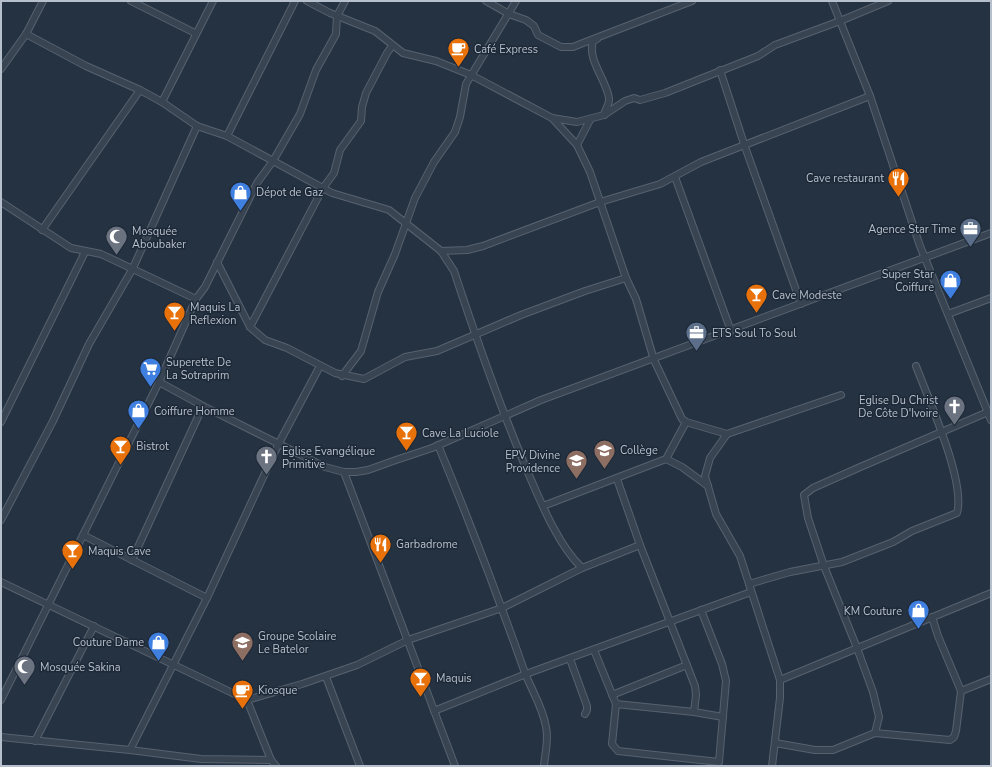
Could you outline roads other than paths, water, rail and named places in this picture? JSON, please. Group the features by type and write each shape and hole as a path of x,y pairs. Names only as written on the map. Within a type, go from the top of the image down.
{"street":[{"path":"1,69 26,34 43,1"},
{"path":"131,1 196,32"},
{"path":"162,102 196,32 213,1"},
{"path":"227,136 296,1"},
{"path":"307,1 337,16 375,31 392,46 409,55 436,61 470,75 552,118 577,122 590,120 604,115 625,101 634,98 640,100 657,95 758,56 775,45 840,21 888,1"},
{"path":"1,700 160,382 196,299 205,287 257,183 273,161 300,114 316,70 336,34 337,16 345,1"},
{"path":"486,1 509,14 526,20 534,26 538,35 561,47 573,47 690,1"},
{"path":"342,376 361,351 378,292 415,198 423,181 455,132 462,108 464,89 470,75 516,1"},
{"path":"832,1 870,96 912,222 991,420"},
{"path":"26,34 86,66 140,90 162,102 197,126 227,136 339,196 389,210 441,251 454,272 505,416 543,506 565,547 582,568"},
{"path":"598,38 593,41 591,51 609,96 604,115"},
{"path":"250,327 323,188 334,173 340,150 361,121 362,107 366,93 392,46"},
{"path":"720,70 744,144 802,304"},
{"path":"42,230 140,90"},
{"path":"441,251 467,250 483,246 600,202 648,188 675,177 701,162 744,144 870,96"},
{"path":"552,118 577,146 590,172 626,278 636,299 654,360 682,419 686,422 727,434"},
{"path":"577,146 590,120"},
{"path":"1,520 52,421 89,344 133,268 197,126"},
{"path":"675,177 731,331"},
{"path":"1,202 66,246 85,252 101,254 196,299"},
{"path":"160,382 203,406 325,467 344,472 368,470 438,445 541,400 654,360 991,233"},
{"path":"1,422 85,252"},
{"path":"217,262 250,327 265,340 287,348 342,376 364,379 405,357 430,353 533,310 626,278"},
{"path":"948,314 991,298"},
{"path":"130,750 207,598 279,443 320,366"},
{"path":"748,584 790,572 842,562 893,542 912,531 957,513 959,506 958,485 941,432 916,366"},
{"path":"772,766 780,698 780,680 740,556 716,514 705,476 710,458 727,434 841,394"},
{"path":"132,560 203,406"},
{"path":"875,733 879,717 873,692 824,566 808,518 804,495 814,488 988,412"},
{"path":"543,506 666,459 686,422"},
{"path":"438,445 547,727 544,766"},
{"path":"666,459 682,467 708,486"},
{"path":"344,472 455,766"},
{"path":"617,479 640,545 696,691 694,712"},
{"path":"83,535 207,598"},
{"path":"1,582 247,700 326,677 357,665 408,640 502,608 582,568 640,545"},
{"path":"434,711 526,674 570,659 670,620 751,592"},
{"path":"780,680 991,593"},
{"path":"594,650 616,704 612,744 618,751 719,764 726,680 722,664 701,610"},
{"path":"775,743 815,750 834,750 875,733 950,740 954,737 956,731 960,690 938,636 932,617"},
{"path":"35,741 94,626"},
{"path":"570,659 587,706 585,714"},
{"path":"612,695 687,665"},
{"path":"326,677 360,766"},
{"path":"960,690 991,679"},
{"path":"247,700 271,760 277,766"},
{"path":"616,704 694,712 723,717"},
{"path":"1,737 201,759 271,760"}],"place":[{"name":"Café Express","path":"458,68"},
{"name":"Cave restaurant","path":"899,198"},
{"name":"Dépot de Gaz","path":"241,212"},
{"name":"Agence Star Time","path":"971,248"},
{"name":"Mosquée Aboubaker","path":"117,256"},
{"name":"Super Star Coiffure","path":"950,300"},
{"name":"Cave Modeste","path":"757,314"},
{"name":"Maquis La Reflexion","path":"175,332"},
{"name":"ETS Soul To Soul","path":"696,352"},
{"name":"Superette De La Sotraprim","path":"151,388"},
{"name":"Eglise Du Christ De Côte D'Ivoire","path":"954,426"},
{"name":"Coiffure Homme","path":"139,430"},
{"name":"Cave La Luciole","path":"407,452"},
{"name":"Bistrot","path":"121,466"},
{"name":"Collège","path":"604,470"},
{"name":"Eglise Evangélique Primitive","path":"267,476"},
{"name":"EPV Divine Providence","path":"576,480"},
{"name":"Garbadrome","path":"381,564"},
{"name":"Maquis Cave","path":"73,570"},
{"name":"KM Couture","path":"918,630"},
{"name":"Couture Dame","path":"159,662"},
{"name":"Groupe Scolaire Le Batelor","path":"242,662"},
{"name":"Mosquée Sakina","path":"24,686"},
{"name":"Maquis","path":"421,698"},
{"name":"Kiosque","path":"242,710"}]}
